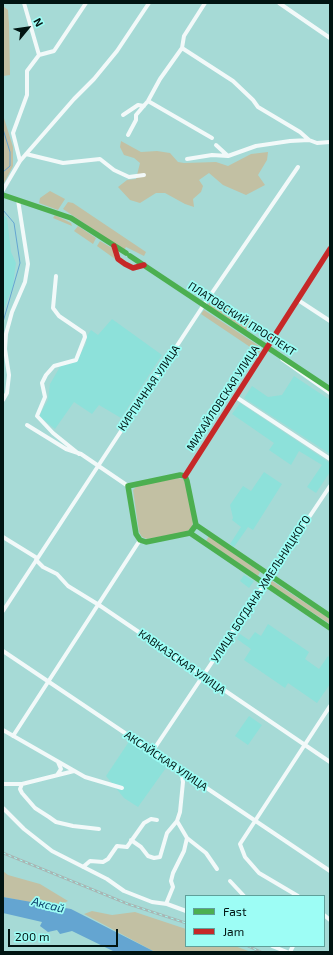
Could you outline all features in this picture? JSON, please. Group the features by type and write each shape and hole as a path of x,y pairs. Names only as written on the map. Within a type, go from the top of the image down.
{"street":[{"path":"24,3 39,56"},
{"path":"20,161 13,133 26,95 27,71 39,56 54,51 86,3"},
{"path":"3,190 20,161 117,52 149,3"},
{"path":"128,135 136,120 136,115 148,101 160,79 182,48 184,36 205,3"},
{"path":"279,3 330,38"},
{"path":"182,48 234,81 258,107 300,132 307,140"},
{"path":"148,101 212,138"},
{"path":"123,115 138,105 144,106"},
{"path":"187,160 212,155 228,156 256,146 290,140 307,140 317,143 330,142"},
{"path":"216,146 228,156"},
{"path":"26,154 63,163 100,159 114,170 129,177 144,175"},
{"name":"КИРПИЧНАЯ УЛИЦА","path":"3,611 203,306 298,167"},
{"name":"ПЛАТОВСКИЙ ПРОСПЕКТ","path":"3,195 71,218 114,245 330,390"},
{"path":"3,400 7,393 10,375 5,349 6,334 12,312 25,282 28,264 18,200"},
{"name":"ПЛАТОВСКИЙ ПРОСПЕКТ","path":"114,245 118,259 125,264 133,268 144,266"},
{"name":"МИХАЙЛОВСКАЯ УЛИЦА","path":"185,476 330,249"},
{"path":"56,276 53,308 59,316 84,333 85,337 76,360 54,366 46,375 42,383 45,397 37,416 53,433 79,454 128,486 170,477 185,476 196,525 330,616"},
{"path":"298,300 330,321"},
{"path":"267,348 289,366 330,393"},
{"path":"236,397 330,459"},
{"path":"27,425 60,446 79,454"},
{"path":"128,486 136,534 140,540 146,542 190,533 196,525"},
{"name":"УЛИЦА БОГДАНА ХМЕЛЬНИЦКОГО","path":"152,752 330,486"},
{"path":"190,533 330,628"},
{"name":"КАВКАЗСКАЯ УЛИЦА","path":"3,537 36,559 43,567 57,574 68,586 99,605 330,762"},
{"path":"12,736 49,682 140,540"},
{"name":"АКСАЙСКАЯ УЛИЦА","path":"3,651 330,872"},
{"path":"296,895 259,873 244,856 240,844 254,820 330,706"},
{"path":"3,730 85,778 122,788"},
{"path":"57,762 61,769 58,775"},
{"path":"131,840 141,847 148,856 154,858 160,857 167,832 177,821 180,812 183,782 182,776 176,767"},
{"path":"3,784 22,784 74,771"},
{"path":"22,784 20,789 22,793 35,808 49,817 68,824 99,829"},
{"path":"3,808 24,829 52,851 124,891 152,902 166,904 185,911"},
{"path":"83,867 90,861 103,862 108,859 117,846 127,847 144,823 151,819 157,820"},
{"path":"177,821 187,838 206,854 217,869"},
{"path":"166,904 173,887 171,881 173,872 184,851 187,838"},
{"path":"230,881 243,895"},
{"path":"275,947 289,952"}],"shaded area":[{"path":"3,6 8,10 10,75 3,76"},
{"path":"3,115 13,147 13,166 3,185"},
{"path":"121,141 141,152 157,151 170,153 178,162 184,163 216,162 228,166 251,154 268,152 267,160 258,175 265,185 246,195 223,185 209,173 199,180 203,186 201,192 193,199 194,207 185,204 165,193 156,193 140,203 130,200 118,187 127,180 136,179 140,163 134,158 124,155 120,147"},
{"path":"50,191 65,199 58,210 39,203 40,198"},
{"path":"68,202 73,203 146,252 144,256 126,247 124,250 63,209"},
{"path":"3,215 7,218 11,252 16,263 13,286 3,311"},
{"path":"55,215 71,223 72,226 53,218"},
{"path":"78,226 96,238 93,244 74,231"},
{"path":"100,241 112,248 115,259 97,246"},
{"path":"213,296 272,334 263,340 267,335 250,324 246,330 208,305"},
{"path":"204,310 262,348 259,353 201,314"},
{"path":"112,319 162,355 121,418 99,405 92,414 74,402 55,429 39,416 48,400 50,384 61,365 76,362 86,344 87,336 91,330 98,335"},
{"path":"294,376 330,400 330,454 244,398 252,386 268,397 282,395"},
{"path":"240,403 330,463 330,472 316,493 307,487 322,465 299,451 291,465 269,450 274,443 232,414"},
{"path":"264,472 282,484 253,530 248,527 234,547 230,544 241,527 232,520 233,518 230,505 243,486 251,491"},
{"path":"178,478 183,479 186,483 193,522 192,528 186,532 147,539 142,537 139,532 133,490 138,485"},
{"path":"209,536 260,572 258,576 206,541"},
{"path":"244,575 254,581 249,588 240,581"},
{"path":"272,581 330,619 330,624 269,584"},
{"path":"268,624 309,652 305,659 319,669 328,656 330,658 330,684 317,703 288,683 285,688 244,660 251,649 237,639 240,634 249,640 255,632 261,636"},
{"path":"249,716 262,725 248,745 235,736"},
{"path":"130,740 168,765 138,807 124,798 106,776"},
{"path":"3,871 8,875 40,884 68,901 55,907 3,897"},
{"path":"92,911 112,915 135,912 185,929 185,947 238,947 251,952 155,952 84,914"}],"water":[{"name":"Аксай","path":"3,897 71,909 155,952 115,952 72,931 60,934 57,930 48,932 40,926 42,922 3,913"}],"waterway":[{"path":"3,129 10,152 10,166 3,172"},
{"path":"3,210 14,223 20,263 3,322"}],"railway":[{"path":"3,853 128,904 185,923"},
{"path":"250,947 261,952"}],"traffic: fast":[{"path":"3,195 71,218 126,253"},
{"path":"130,256 330,389"},
{"path":"180,475 185,476 187,481 196,525 190,533 146,542 140,540 136,534 128,486 180,475"},
{"path":"196,525 330,616"},
{"path":"190,533 330,628"}],"traffic: jam":[{"path":"114,246 118,259 125,264 133,268 144,265"},
{"path":"185,476 330,249"}]}
